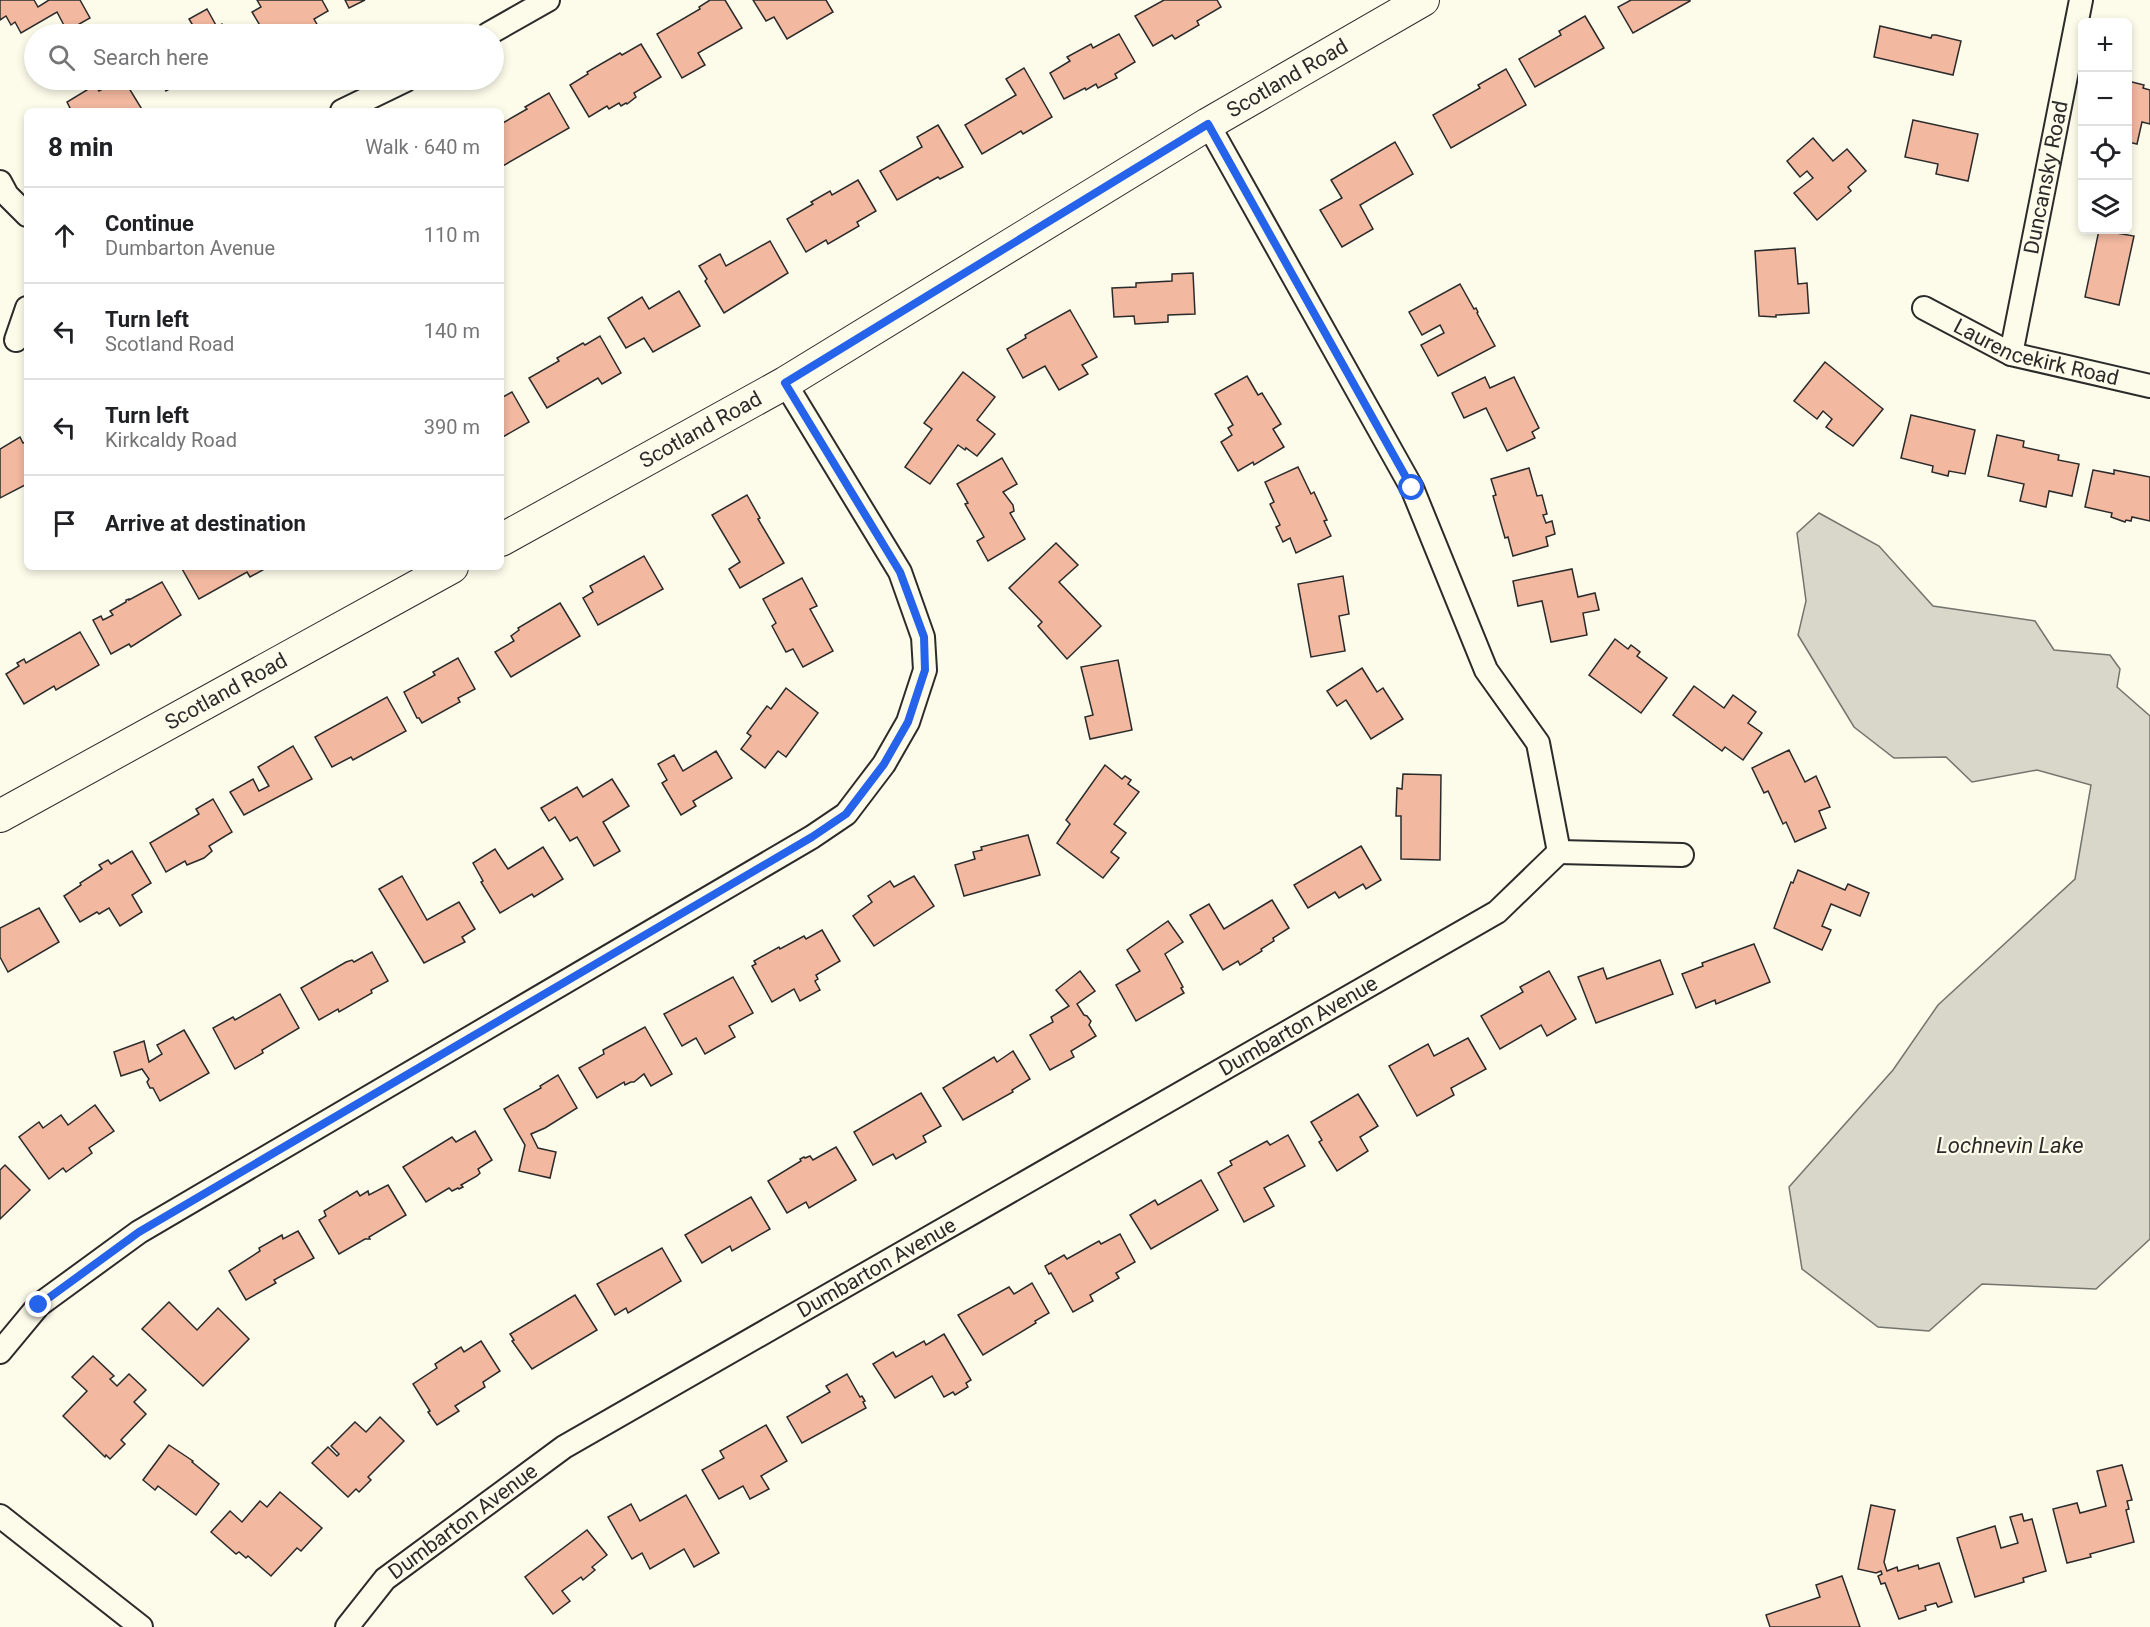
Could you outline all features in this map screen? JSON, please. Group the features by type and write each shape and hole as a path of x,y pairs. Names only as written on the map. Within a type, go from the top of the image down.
{"street":[{"path":"504,25 548,0"},
{"name":"Scotland Road","path":"504,538 785,383 1208,124 1423,0"},
{"name":"Duncansky Road","path":"2012,354 2081,0"},
{"path":"348,108 385,90"},
{"path":"1208,124 1412,488 1486,670 1538,743 1559,852 1682,855"},
{"path":"0,182 7,195 24,212"},
{"name":"Laurencekirk Road","path":"1924,308 2012,354 2150,386"},
{"path":"16,340 24,317"},
{"path":"0,1352 39,1305 139,1232 802,844 846,814 884,764 908,722 925,670 924,637 900,572 785,383"},
{"name":"Scotland Road","path":"0,816 447,570"},
{"name":"Dumbarton Avenue","path":"347,1627 385,1579 564,1447 1497,912 1559,852"},
{"path":"0,1516 141,1627"}],"water":[{"name":"Lochnevin Lake","path":"1819,513 1879,546 1933,606 2035,621 2054,650 2110,655 2120,669 2117,687 2150,716 2150,1239 2096,1289 1982,1284 1929,1331 1878,1327 1802,1269 1789,1187 1893,1070 1938,1005 2075,879 2091,785 2037,770 1972,782 1946,757 1894,758 1854,727 1798,635 1806,601 1797,533"}],"building":[{"path":"0,0 34,0 38,7 49,0 80,0 90,18 79,24 63,24 57,12 36,24 24,24 24,31 21,33 15,22 11,25 6,16 0,20"},
{"path":"257,0 322,0 328,11 314,19 317,24 259,24 252,12 261,7"},
{"path":"345,0 365,0 349,8"},
{"path":"710,0 725,0 742,28 698,53 705,65 682,78 657,34 700,9 699,7"},
{"path":"753,0 826,0 833,12 787,39 774,17 766,21"},
{"path":"1164,0 1217,0 1221,7 1197,21 1199,25 1175,39 1172,35 1153,46 1135,16"},
{"path":"1631,0 1690,1 1633,33 1618,7"},
{"path":"207,9 215,24 192,24 189,19"},
{"path":"1585,16 1604,48 1535,87 1519,59 1561,35 1559,31"},
{"path":"1880,26 1931,38 1932,35 1936,35 1961,41 1953,75 1874,57"},
{"path":"1119,34 1135,62 1115,74 1117,78 1098,88 1096,84 1064,99 1050,73 1070,61 1067,57 1091,44 1093,48"},
{"path":"641,44 661,77 634,93 636,97 627,104 621,106 619,103 609,109 607,106 589,117 570,85 588,74 587,72"},
{"path":"1024,68 1052,117 1023,134 1021,131 982,154 965,125 1016,95 1006,79"},
{"path":"1506,69 1526,105 1451,148 1433,115 1480,88 1478,85"},
{"path":"2132,82 2144,85 2143,88 2150,90 2150,124 2142,122 2137,144 2132,143"},
{"path":"87,90 130,90 141,108 70,108 67,102"},
{"path":"549,93 569,128 504,165 504,122 527,109 525,107"},
{"path":"1913,120 1978,134 1968,181 1936,174 1938,164 1905,157"},
{"path":"938,125 963,167 940,179 938,177 897,200 880,171 922,147 917,137"},
{"path":"1813,138 1833,161 1847,149 1866,171 1848,187 1851,191 1817,220 1794,193 1813,178 1807,171 1800,177 1787,161"},
{"path":"1395,142 1413,174 1360,205 1373,229 1342,247 1320,210 1342,198 1331,180"},
{"path":"858,180 876,211 857,222 859,226 828,244 826,240 806,252 787,219 830,191 832,195"},
{"path":"2098,234 2134,236 2119,305 2085,297"},
{"path":"770,241 788,273 724,313 699,266 720,254 726,266"},
{"path":"1795,248 1798,284 1807,283 1809,313 1776,315 1776,317 1759,316 1755,251"},
{"path":"1193,273 1195,314 1168,315 1168,322 1135,324 1134,316 1114,317 1112,288 1136,287 1136,283 1172,281 1172,274"},
{"path":"1460,284 1474,309 1476,308 1495,346 1438,376 1421,345 1444,333 1440,325 1422,335 1409,312"},
{"path":"679,291 700,326 653,352 644,338 626,348 608,318 642,297 649,309"},
{"path":"1070,310 1097,357 1082,365 1088,374 1059,390 1045,366 1023,378 1007,349 1026,338 1025,335"},
{"path":"600,336 621,373 602,384 598,378 547,408 529,378 559,361 557,358"},
{"path":"1825,362 1883,409 1853,446 1826,427 1832,419 1823,411 1817,419 1794,401"},
{"path":"963,372 995,397 977,420 995,434 977,456 958,445 930,484 905,467 932,429 924,423"},
{"path":"1247,376 1258,395 1262,393 1281,424 1273,429 1284,447 1254,465 1253,462 1238,471 1221,442 1232,435 1228,428 1233,425 1215,394"},
{"path":"1485,377 1490,388 1514,377 1539,428 1532,432 1535,438 1507,451 1486,408 1464,418 1452,393"},
{"path":"512,392 529,422 504,436 504,396"},
{"path":"1911,415 1975,430 1965,474 1949,471 1948,476 1932,472 1933,466 1901,458"},
{"path":"1997,435 2024,441 2023,447 2059,455 2058,460 2079,464 2072,496 2049,491 2046,507 2020,501 2024,484 1988,476"},
{"path":"20,437 24,442 24,486 0,498 0,449"},
{"path":"1002,458 1017,484 1003,492 1013,505 1014,511 1010,513 1025,539 988,561 977,541 984,537 965,504 968,503 957,484"},
{"path":"1298,467 1311,494 1314,492 1327,520 1324,521 1331,536 1296,553 1290,538 1283,542 1276,527 1280,525 1270,504 1274,502 1265,482"},
{"path":"1529,468 1537,496 1542,495 1547,514 1543,515 1546,523 1552,521 1555,534 1546,537 1548,546 1513,556 1508,537 1505,538 1493,496 1496,495 1491,479"},
{"path":"2093,470 2114,474 2114,470 2150,477 2150,521 2132,517 2131,521 2126,520 2125,522 2111,517 2112,513 2085,507"},
{"path":"747,495 760,518 758,519 784,563 740,588 729,569 740,562 712,515"},
{"path":"1056,543 1078,565 1059,582 1101,626 1067,659 1038,626 1042,622 1009,588"},
{"path":"644,556 663,589 598,625 583,598 593,592 590,586"},
{"path":"1572,569 1578,597 1595,593 1599,610 1583,613 1587,635 1551,642 1542,601 1518,606 1513,581"},
{"path":"183,570 263,570 250,577 247,572 199,599"},
{"path":"1343,576 1349,614 1339,616 1345,651 1311,657 1298,584"},
{"path":"802,578 817,606 810,609 833,651 803,667 793,649 786,652 772,626 776,623 763,599"},
{"path":"162,582 181,615 131,647 129,644 111,654 93,620 101,616 103,620 113,615 110,611 126,600"},
{"path":"560,603 580,636 511,677 495,652 514,641 511,636 519,630 518,628"},
{"path":"80,632 99,665 56,690 54,686 24,704 6,674 19,666 17,663 24,659 26,663"},
{"path":"1615,639 1628,649 1631,645 1640,652 1637,656 1667,678 1641,713 1589,675"},
{"path":"458,658 475,689 458,698 460,702 422,723 417,718 404,692 435,675 433,672"},
{"path":"1118,660 1132,730 1090,739 1085,717 1093,715 1081,667"},
{"path":"1362,668 1377,692 1383,688 1403,719 1371,739 1346,700 1337,706 1327,691"},
{"path":"1694,686 1724,708 1733,695 1756,712 1748,723 1762,733 1743,760 1725,747 1722,751 1673,715"},
{"path":"786,688 818,713 786,757 778,751 765,768 741,749 751,736 747,733 767,706 771,709"},
{"path":"387,697 406,731 353,760 351,757 332,767 315,737"},
{"path":"293,746 312,779 244,815 230,792 253,779 259,791 269,786 258,767"},
{"path":"1789,750 1805,782 1816,776 1830,807 1819,811 1826,828 1795,842 1786,822 1783,824 1768,791 1764,793 1752,768"},
{"path":"716,751 732,778 693,801 696,806 681,815 662,783 667,780 658,764 674,755 683,771"},
{"path":"1105,765 1122,779 1125,776 1131,780 1128,784 1139,792 1114,824 1126,833 1111,852 1119,858 1103,878 1057,843 1070,824 1066,820"},
{"path":"1403,774 1441,775 1440,860 1401,859 1401,816 1396,816 1397,788 1402,789"},
{"path":"612,779 629,806 603,822 620,851 594,866 577,837 570,841 555,817 549,821 541,808 577,787 583,797"},
{"path":"213,799 232,832 209,846 212,851 204,858 187,865 185,861 166,872 150,843 199,814 196,809"},
{"path":"1028,835 1040,875 964,896 955,865 975,859 973,852 982,850 981,847"},
{"path":"1361,846 1381,880 1366,889 1363,884 1339,898 1335,892 1308,908 1294,885"},
{"path":"543,847 563,879 534,897 532,894 500,913 481,882 483,881 473,863 495,849 508,869"},
{"path":"132,851 151,883 132,895 142,912 120,926 109,908 80,922 64,896 102,869 99,865 108,860 111,864"},
{"path":"1798,870 1845,890 1848,884 1869,893 1860,916 1831,904 1822,926 1831,930 1822,950 1774,928 1791,882 1793,883"},
{"path":"402,876 427,920 459,902 475,929 462,937 465,942 424,963 379,889"},
{"path":"914,876 934,906 874,946 853,916 872,902 868,896 890,881 894,887"},
{"path":"1272,900 1289,928 1273,938 1274,941 1261,949 1262,951 1240,965 1238,961 1223,970 1190,915 1209,904 1224,929"},
{"path":"39,908 59,942 8,972 0,957 0,928"},
{"path":"1168,921 1183,942 1165,954 1184,993 1136,1021 1116,985 1140,971 1127,950"},
{"path":"822,930 840,961 816,975 818,979 815,981 820,990 800,1001 794,989 772,1002 752,966 756,964 754,961 779,947 780,949 804,936 806,939"},
{"path":"1754,944 1770,982 1716,1004 1715,1000 1696,1008 1682,974 1703,966 1702,963"},
{"path":"372,952 388,981 339,1012 338,1009 319,1020 301,988 346,962 352,960 354,962"},
{"path":"1660,960 1673,994 1596,1023 1578,977 1603,968 1607,979"},
{"path":"1080,971 1095,991 1077,1004 1091,1021 1089,1025 1096,1036 1071,1051 1074,1057 1050,1070 1030,1035 1053,1022 1051,1017 1069,1006 1056,990"},
{"path":"1549,971 1576,1019 1547,1036 1541,1025 1500,1049 1481,1016 1523,992 1520,987"},
{"path":"733,977 753,1013 729,1026 735,1037 705,1054 696,1038 682,1046 664,1014"},
{"path":"280,994 299,1028 235,1069 213,1028 233,1017 235,1020"},
{"path":"645,1027 672,1074 651,1086 644,1074 634,1082 625,1085 624,1082 597,1098 579,1068 604,1054 603,1050"},
{"path":"184,1030 209,1073 160,1101 153,1088 150,1088 147,1082 149,1079 142,1069 121,1076 114,1052 144,1041 149,1062 162,1054 157,1045"},
{"path":"1468,1038 1486,1069 1451,1088 1454,1095 1417,1116 1389,1066 1428,1044 1434,1056"},
{"path":"1013,1051 1030,1079 1012,1090 1013,1092 963,1120 943,1088 994,1057 997,1062"},
{"path":"558,1075 577,1108 531,1134 538,1148 556,1152 550,1178 519,1171 525,1145 504,1109 541,1088 540,1086"},
{"path":"921,1093 941,1126 923,1136 926,1142 896,1159 893,1154 873,1165 854,1132"},
{"path":"1358,1094 1378,1126 1360,1137 1368,1151 1337,1171 1319,1142 1322,1140 1311,1122"},
{"path":"95,1105 114,1131 89,1148 92,1153 66,1172 63,1168 49,1179 19,1137 39,1122 43,1128 61,1115 68,1125"},
{"path":"475,1131 492,1160 478,1169 480,1173 461,1185 463,1187 452,1191 449,1188 426,1202 403,1167 452,1137 456,1142"},
{"path":"1288,1135 1305,1166 1264,1188 1274,1206 1244,1222 1218,1173 1232,1165 1230,1161 1267,1141 1270,1145"},
{"path":"836,1147 856,1180 809,1208 806,1202 787,1213 768,1181 804,1157 810,1156 813,1160"},
{"path":"5,1165 30,1190 0,1219 0,1170"},
{"path":"1201,1180 1218,1210 1151,1249 1130,1215 1155,1200 1158,1205"},
{"path":"388,1185 406,1215 369,1237 370,1239 365,1239 339,1254 319,1220 326,1216 324,1211 357,1191 360,1196 368,1191 369,1195"},
{"path":"751,1197 770,1229 732,1251 730,1246 702,1263 685,1235"},
{"path":"298,1231 314,1258 274,1280 276,1283 246,1300 229,1271 260,1251 259,1248 282,1235 283,1239"},
{"path":"1120,1234 1135,1262 1116,1273 1119,1278 1090,1295 1093,1301 1073,1312 1045,1266 1064,1255 1067,1259 1099,1241 1101,1244"},
{"path":"662,1248 681,1281 628,1313 626,1308 615,1315 597,1284"},
{"path":"1032,1283 1049,1313 983,1355 958,1315 1009,1287 1014,1294"},
{"path":"575,1295 597,1330 532,1369 512,1341 514,1340 510,1334"},
{"path":"169,1302 197,1330 218,1308 249,1339 203,1386 142,1329"},
{"path":"944,1334 971,1380 966,1383 968,1387 955,1395 953,1392 944,1397 932,1376 895,1398 873,1364 893,1352 896,1357 924,1341 926,1345"},
{"path":"481,1341 500,1371 483,1382 485,1387 455,1406 459,1411 437,1425 413,1384 437,1368 435,1364 461,1347 464,1352"},
{"path":"93,1356 114,1376 110,1379 117,1386 129,1374 146,1390 134,1402 146,1414 121,1440 125,1444 110,1459 106,1455 105,1457 63,1416 87,1391 72,1377"},
{"path":"847,1374 860,1397 862,1396 865,1401 863,1402 866,1408 802,1443 787,1417 830,1392 826,1386"},
{"path":"380,1417 404,1441 368,1477 371,1480 359,1492 356,1489 348,1497 312,1463 328,1447 337,1456 339,1454 331,1446 355,1422 366,1432"},
{"path":"766,1425 787,1461 761,1476 769,1489 750,1499 743,1486 719,1499 702,1470 724,1458 720,1451"},
{"path":"169,1445 193,1461 219,1484 196,1515 158,1486 155,1490 143,1480"},
{"path":"2122,1465 2132,1500 2127,1501 2129,1509 2126,1510 2134,1542 2067,1563 2053,1509 2077,1503 2080,1513 2106,1506 2097,1471"},
{"path":"280,1492 322,1528 301,1551 297,1548 271,1576 248,1556 246,1558 239,1552 236,1554 211,1532 230,1511 242,1522 260,1501 267,1507"},
{"path":"686,1495 719,1553 694,1567 684,1549 650,1569 642,1553 632,1559 608,1517 631,1504 640,1521"},
{"path":"1871,1505 1895,1510 1884,1562 1887,1571 1897,1567 1898,1571 1918,1565 1919,1569 1939,1563 1952,1602 1938,1607 1936,1603 1925,1606 1926,1610 1899,1619 1885,1583 1881,1584 1878,1576 1882,1574 1881,1571 1876,1573 1858,1569"},
{"path":"2022,1514 2024,1521 2032,1519 2046,1571 2023,1578 2024,1582 1975,1597 1957,1538 1995,1526 2001,1548 2018,1543 2010,1517"},
{"path":"587,1530 607,1555 592,1567 595,1570 583,1580 581,1577 562,1591 570,1601 553,1614 525,1577"},
{"path":"1842,1576 1860,1627 1770,1627 1766,1615 1820,1597 1816,1585"}],"route":[{"path":"39,1305 139,1232 812,837 846,814 884,764 908,722 925,670 924,637 900,572 785,383 1208,124 1412,488"}]}
